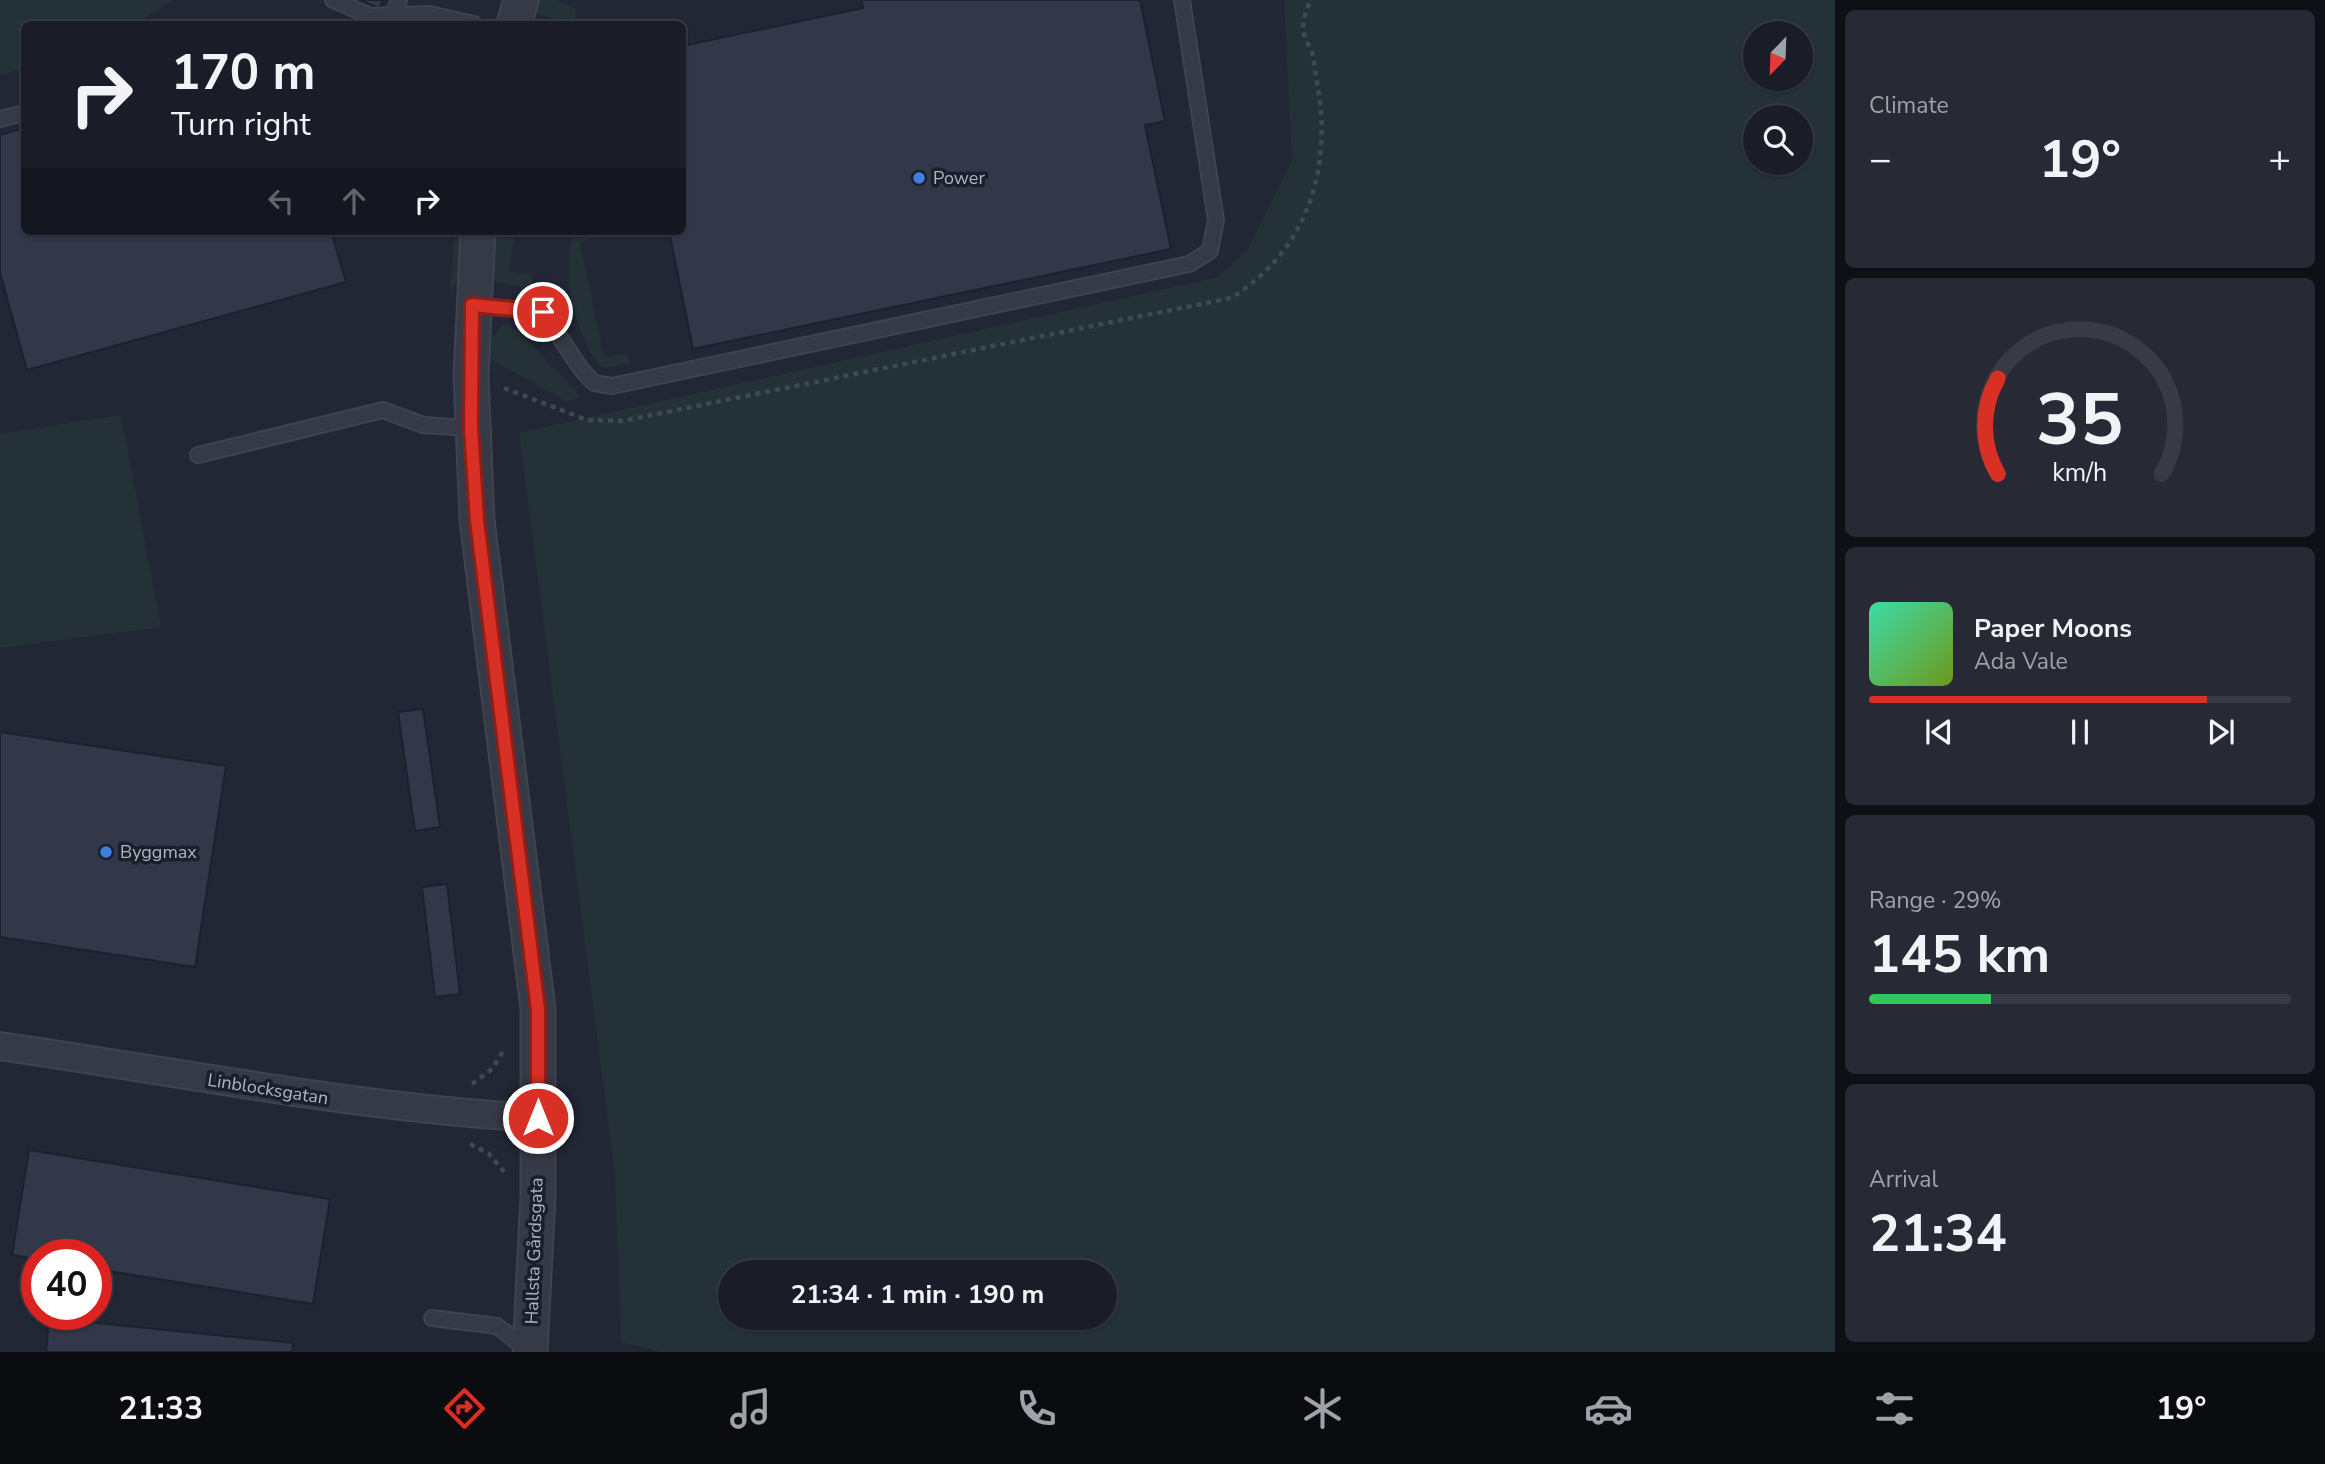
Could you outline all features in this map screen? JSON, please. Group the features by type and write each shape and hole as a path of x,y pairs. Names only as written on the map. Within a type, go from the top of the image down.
{"street":[{"path":"515,21 521,0"},
{"name":"Hallsta Gårdsgata","path":"478,235 472,305 471,428 477,520 538,1009 536,1248 530,1352"},
{"name":"Linblocksgatan","path":"0,1046 308,1096 448,1113 538,1118"}],"lane":[{"path":"333,0 371,16 429,14 460,21"},
{"path":"392,17 399,0"},
{"path":"472,305 543,312 581,369 594,383 612,386 1189,264 1210,251 1216,220 1182,0"},
{"path":"0,119 21,114"},
{"path":"198,455 383,410 423,425 471,428"},
{"path":"432,1318 497,1326 530,1352"}],"path":[{"path":"506,1045 496,1063 482,1078 470,1085 450,1089 446,1139 470,1143 488,1153 507,1177"}],"shaded area":[{"path":"0,0 174,0 140,21 21,21 21,70 0,75"},
{"path":"536,0 556,0 576,9 574,21 533,13"},
{"path":"1284,0 1835,0 1835,1352 661,1352 621,1342 615,1176 519,433 1218,277 1247,250 1292,160"},
{"path":"455,235 463,235 459,275 453,289 450,289"},
{"path":"496,235 514,235 509,271 533,275 530,286 523,288 494,281"},
{"path":"572,235 602,235 580,242 604,357 627,353 630,363 604,368 591,354 575,314 569,262"},
{"path":"503,324 518,330 581,397 566,401 490,359 490,340"},
{"path":"121,415 161,627 0,648 0,434"}],"building":[{"path":"359,0 383,0 379,8"},
{"name":"Power","path":"861,0 1140,0 1165,121 1145,125 1171,249 693,349 670,235 686,235 686,45 863,8"},
{"path":"21,129 21,235 332,235 346,282 27,370 0,273 0,135"},
{"path":"423,709 440,827 415,831 398,712"},
{"name":"Byggmax","path":"0,732 226,766 195,967 0,937"},
{"path":"447,884 460,994 435,997 422,887"},
{"path":"29,1150 330,1199 313,1304 112,1272 112,1239 21,1239 21,1256 12,1255"},
{"path":"112,1324 293,1343 292,1352 46,1352 48,1330 112,1330"}],"place":[{"name":"Power","path":"919,178"},
{"name":"Byggmax","path":"106,852"}],"route":[{"path":"538,1118 538,1009 477,520 471,428 471,376 472,305 543,312"}]}
